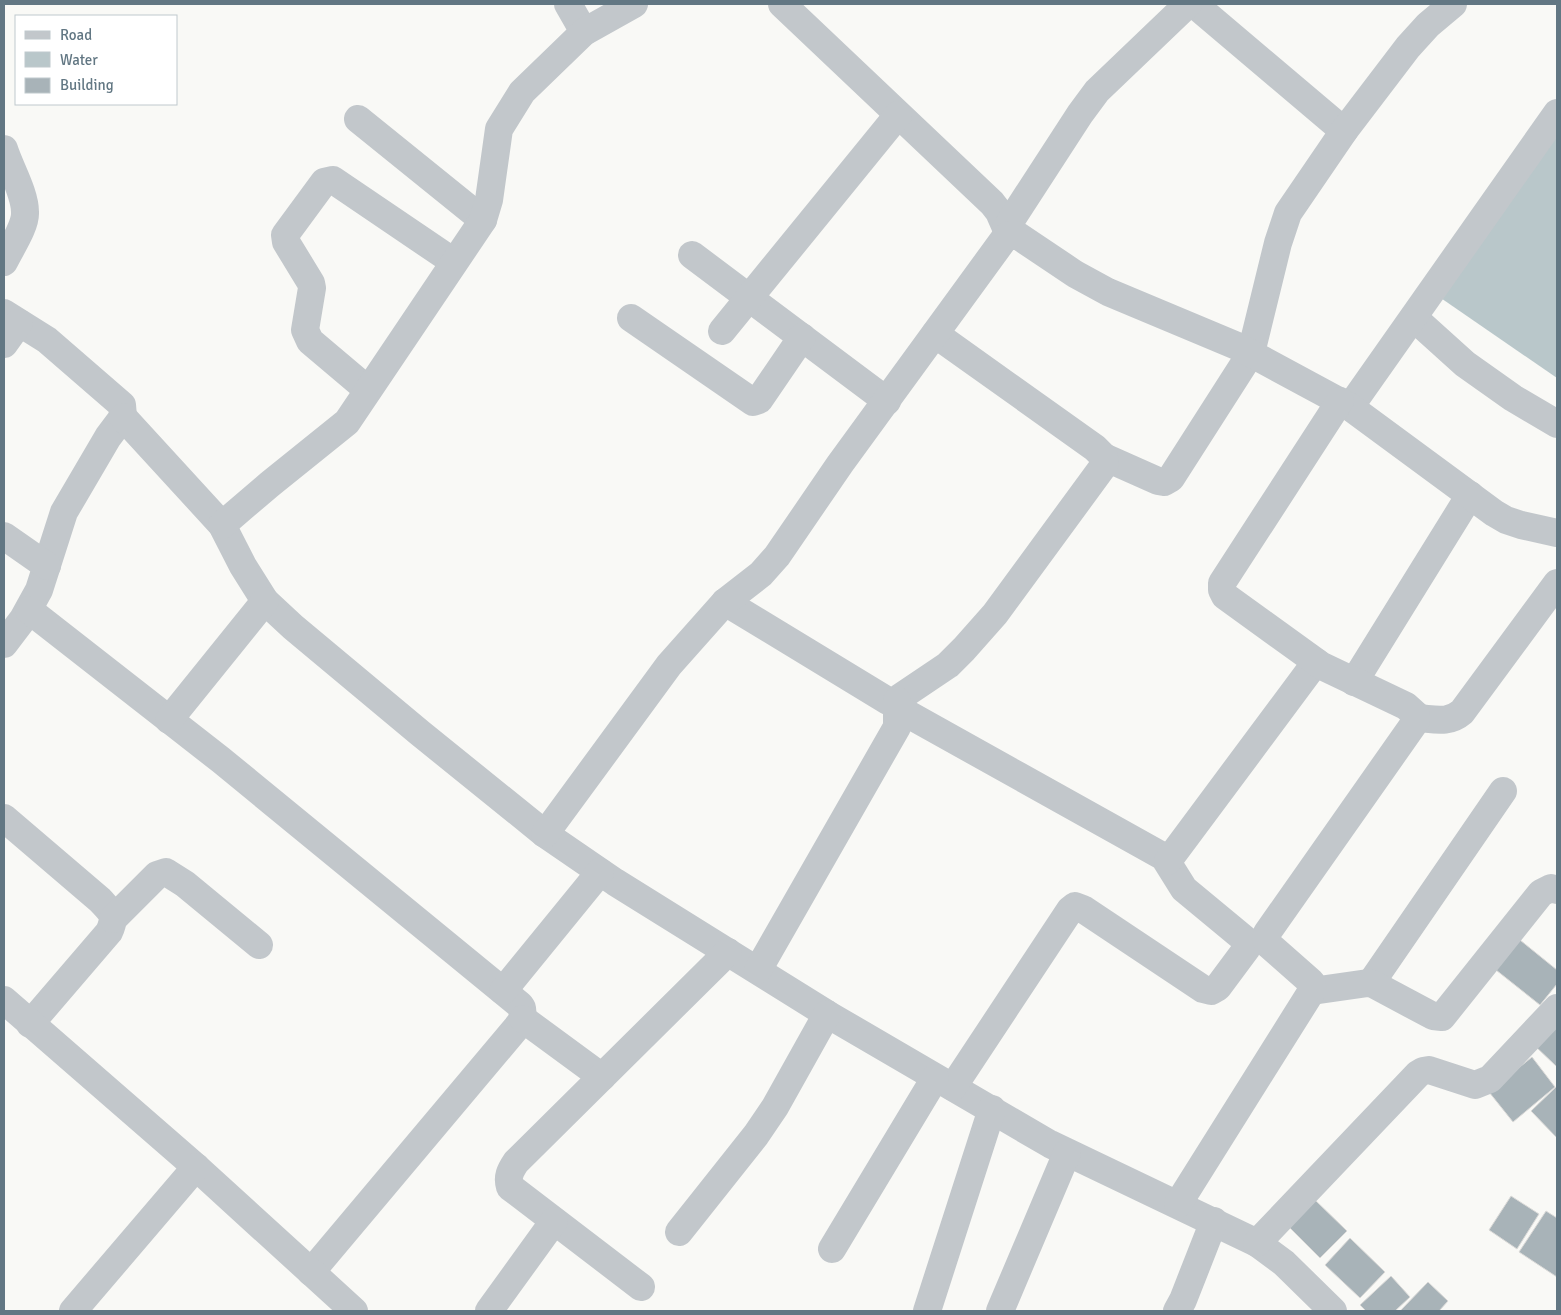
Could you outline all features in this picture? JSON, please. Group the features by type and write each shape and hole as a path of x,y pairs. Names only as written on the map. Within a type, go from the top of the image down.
{"street":[{"path":"568,4 584,32"},
{"path":"222,524 347,422 483,220 489,200 499,129 522,92 584,32 634,4"},
{"path":"782,4 992,202 999,212 1007,231 1017,235 1075,274 1108,292 1251,353 1345,404 1506,520 1557,533"},
{"path":"545,834 669,665 725,602 761,574 777,556 1004,239 1007,231 1080,114 1097,91 1188,4"},
{"path":"1194,4 1344,131"},
{"path":"935,334 1095,448 1104,457 1158,481 1167,482 1251,353 1278,243 1288,213 1344,131 1408,47 1428,25 1452,4"},
{"path":"1417,718 1415,713 1406,706 1316,662 1225,596 1222,590 1222,583 1345,404 1414,318 1557,113"},
{"path":"722,331 898,115"},
{"path":"358,119 483,220"},
{"path":"4,150 22,196 26,213 22,227 4,262"},
{"path":"368,390 310,341 306,335 305,330 312,288 309,277 286,242 285,235 324,182 333,180 345,186 454,262"},
{"path":"692,255 887,401"},
{"path":"631,318 753,402 759,400 802,338"},
{"path":"1414,318 1465,364 1513,398 1557,424"},
{"path":"4,644 29,610 39,590 64,512 108,437 123,417 124,412 122,405 47,340 9,326"},
{"path":"123,417 222,524 243,566 265,601 293,627 413,727 545,834 600,872 827,1014 1067,1153 1257,1243 1284,1263 1333,1311"},
{"path":"897,704 956,658 989,621 1102,468 1105,462 1104,457"},
{"path":"1354,682 1470,495"},
{"path":"4,536 47,566"},
{"path":"1417,718 1447,720 1455,718 1462,712 1557,583"},
{"path":"169,720 265,601"},
{"path":"725,602 888,701 897,704 1161,855 1168,862 1178,881 1190,894 1248,942 1246,948 1218,988 1211,991 1203,989 1083,909 1075,906 1070,910 944,1082 832,1249"},
{"path":"29,610 221,760 522,1008 522,1019 311,1272"},
{"path":"1168,862 1316,662"},
{"path":"758,970 894,734 897,728 897,704"},
{"path":"1178,1204 1312,991 1313,985 1311,982 1269,945 1266,940 1267,933 1417,718"},
{"path":"1371,984 1503,791"},
{"path":"4,818 100,900 112,914 113,919"},
{"path":"30,1024 109,932 113,919 157,875 166,872 185,884 259,945"},
{"path":"503,992 600,872"},
{"path":"1312,991 1371,984 1433,1016 1442,1016 1541,893 1551,888 1557,890"},
{"path":"642,1287 510,1188 508,1179 516,1162 728,952"},
{"path":"4,1000 196,1166 354,1311"},
{"path":"1257,1243 1418,1074 1429,1070 1479,1085 1490,1079 1557,1008"},
{"path":"679,1232 756,1135 827,1014"},
{"path":"522,1019 602,1077"},
{"path":"927,1311 992,1109"},
{"path":"1000,1311 1067,1153"},
{"path":"87,1307 196,1166"},
{"path":"489,1311 554,1221"},
{"path":"1176,1311 1183,1300 1214,1221"}],"water":[{"path":"1557,117 1557,378 1435,294"}],"building":[{"path":"1520,940 1557,970 1557,984 1540,1005 1496,970"},
{"path":"1557,1021 1557,1065 1556,1066 1534,1045"},
{"path":"1532,1057 1555,1087 1513,1122 1489,1092"},
{"path":"1557,1086 1557,1138 1531,1111"},
{"path":"1511,1196 1539,1214 1517,1249 1489,1230"},
{"path":"1314,1199 1347,1231 1320,1258 1287,1225"},
{"path":"1546,1211 1557,1218 1557,1277 1519,1252"},
{"path":"1350,1238 1385,1272 1360,1298 1325,1265"},
{"path":"1391,1276 1410,1297 1395,1311 1366,1311 1360,1305"},
{"path":"1428,1282 1448,1301 1439,1311 1400,1311"}]}
